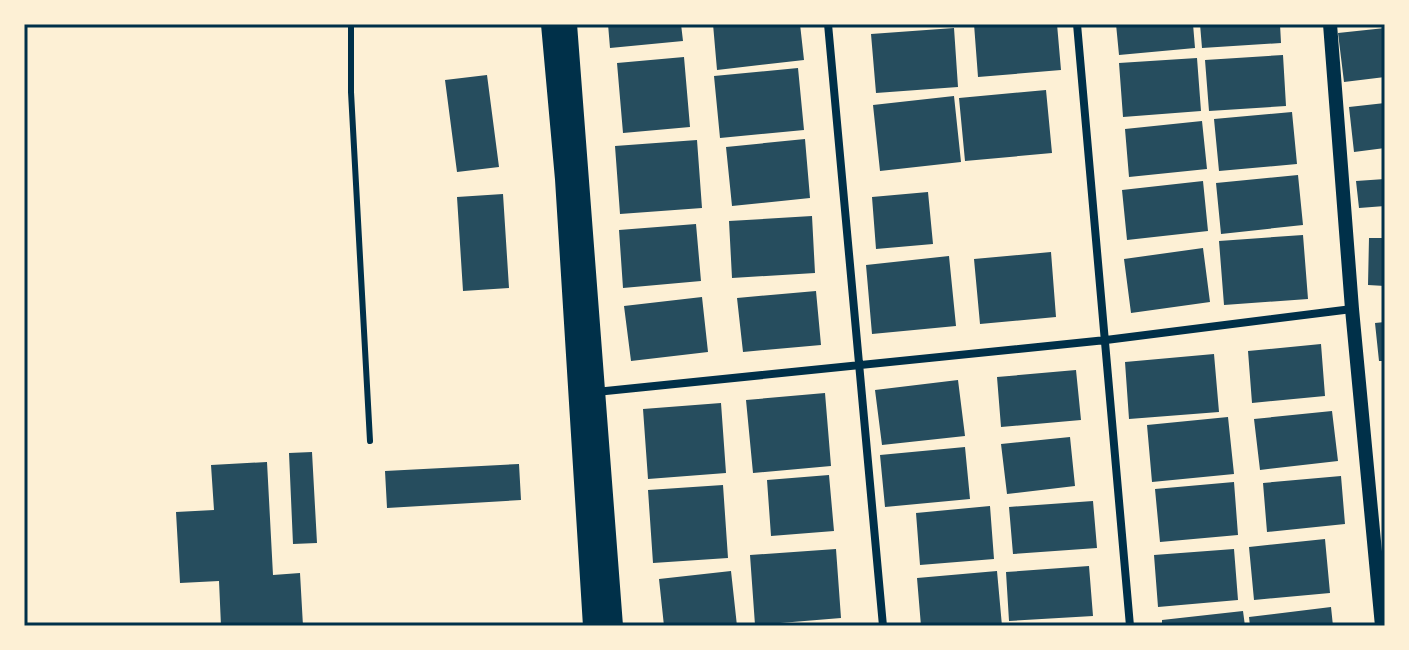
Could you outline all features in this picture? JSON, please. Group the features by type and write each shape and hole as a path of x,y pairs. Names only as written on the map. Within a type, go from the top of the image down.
{"main road":[{"path":"551,24 565,179 593,626"},
{"path":"567,24 613,626"}],"street":[{"path":"828,24 883,626"},
{"path":"1077,24 1130,626"},
{"path":"1330,24 1352,309 1382,626"},
{"path":"595,392 1106,340 1352,309"}],"lane":[{"path":"351,24 351,92 370,441"}],"building":[{"path":"608,24 681,24 683,41 610,48"},
{"path":"713,24 800,24 804,60 717,70"},
{"path":"974,24 1057,24 1061,70 978,77"},
{"path":"1116,24 1193,24 1195,48 1119,55"},
{"path":"1200,24 1280,24 1281,43 1202,48"},
{"path":"954,28 958,87 876,93 871,34"},
{"path":"1385,28 1385,77 1344,82 1338,33"},
{"path":"1283,55 1286,106 1209,111 1205,60"},
{"path":"684,57 690,127 623,133 617,63"},
{"path":"1197,58 1201,111 1123,117 1119,63"},
{"path":"798,68 804,130 720,138 714,76"},
{"path":"487,75 499,167 457,172 445,80"},
{"path":"1046,90 1052,153 965,161 959,98"},
{"path":"954,96 961,162 880,171 873,105"},
{"path":"1385,103 1385,148 1354,152 1349,107"},
{"path":"1292,112 1297,164 1219,171 1214,119"},
{"path":"1202,121 1207,169 1129,177 1125,129"},
{"path":"805,139 810,198 732,206 726,147"},
{"path":"697,140 702,208 620,214 615,146"},
{"path":"1298,175 1303,225 1221,234 1216,183"},
{"path":"1385,179 1385,206 1359,208 1356,181"},
{"path":"1203,181 1208,231 1127,240 1122,190"},
{"path":"928,192 933,244 876,249 872,197"},
{"path":"503,194 509,288 463,291 457,197"},
{"path":"812,216 815,273 732,278 729,221"},
{"path":"696,224 701,281 623,288 619,230"},
{"path":"1303,235 1308,299 1224,305 1219,241"},
{"path":"1369,238 1385,238 1385,286 1368,285"},
{"path":"1203,248 1210,302 1131,313 1124,259"},
{"path":"1051,252 1056,317 980,324 974,259"},
{"path":"949,256 956,326 872,334 866,265"},
{"path":"816,291 821,345 743,352 737,298"},
{"path":"702,297 708,352 631,361 624,306"},
{"path":"1385,322 1385,361 1379,361 1375,323"},
{"path":"1321,344 1325,396 1252,403 1248,351"},
{"path":"1214,354 1219,412 1129,419 1125,362"},
{"path":"1076,370 1081,420 1001,427 997,377"},
{"path":"958,380 965,436 882,445 875,390"},
{"path":"825,393 831,466 753,473 746,400"},
{"path":"721,403 726,473 648,479 643,409"},
{"path":"1332,411 1338,461 1260,470 1254,419"},
{"path":"1228,417 1234,474 1152,482 1147,425"},
{"path":"1070,437 1075,486 1007,494 1001,444"},
{"path":"965,447 970,499 885,507 880,455"},
{"path":"312,452 317,543 293,544 289,453"},
{"path":"267,462 273,575 300,573 303,626 221,626 219,581 180,583 176,512 214,510 211,465"},
{"path":"519,464 521,500 387,508 385,471"},
{"path":"829,475 834,531 771,536 767,480"},
{"path":"1341,476 1345,524 1267,532 1263,483"},
{"path":"1234,482 1238,535 1160,542 1155,489"},
{"path":"723,485 728,558 653,563 648,490"},
{"path":"1093,501 1097,548 1013,554 1009,507"},
{"path":"990,506 994,559 920,565 916,513"},
{"path":"1325,539 1330,593 1254,600 1249,547"},
{"path":"836,549 841,618 755,625 750,555"},
{"path":"1234,549 1238,600 1158,607 1154,555"},
{"path":"1089,566 1093,616 1009,621 1006,572"},
{"path":"731,571 737,626 664,626 659,579"},
{"path":"997,571 1002,626 921,626 917,578"},
{"path":"1331,607 1333,626 1250,626 1249,617"},
{"path":"1243,611 1245,626 1162,626 1162,620"}]}
